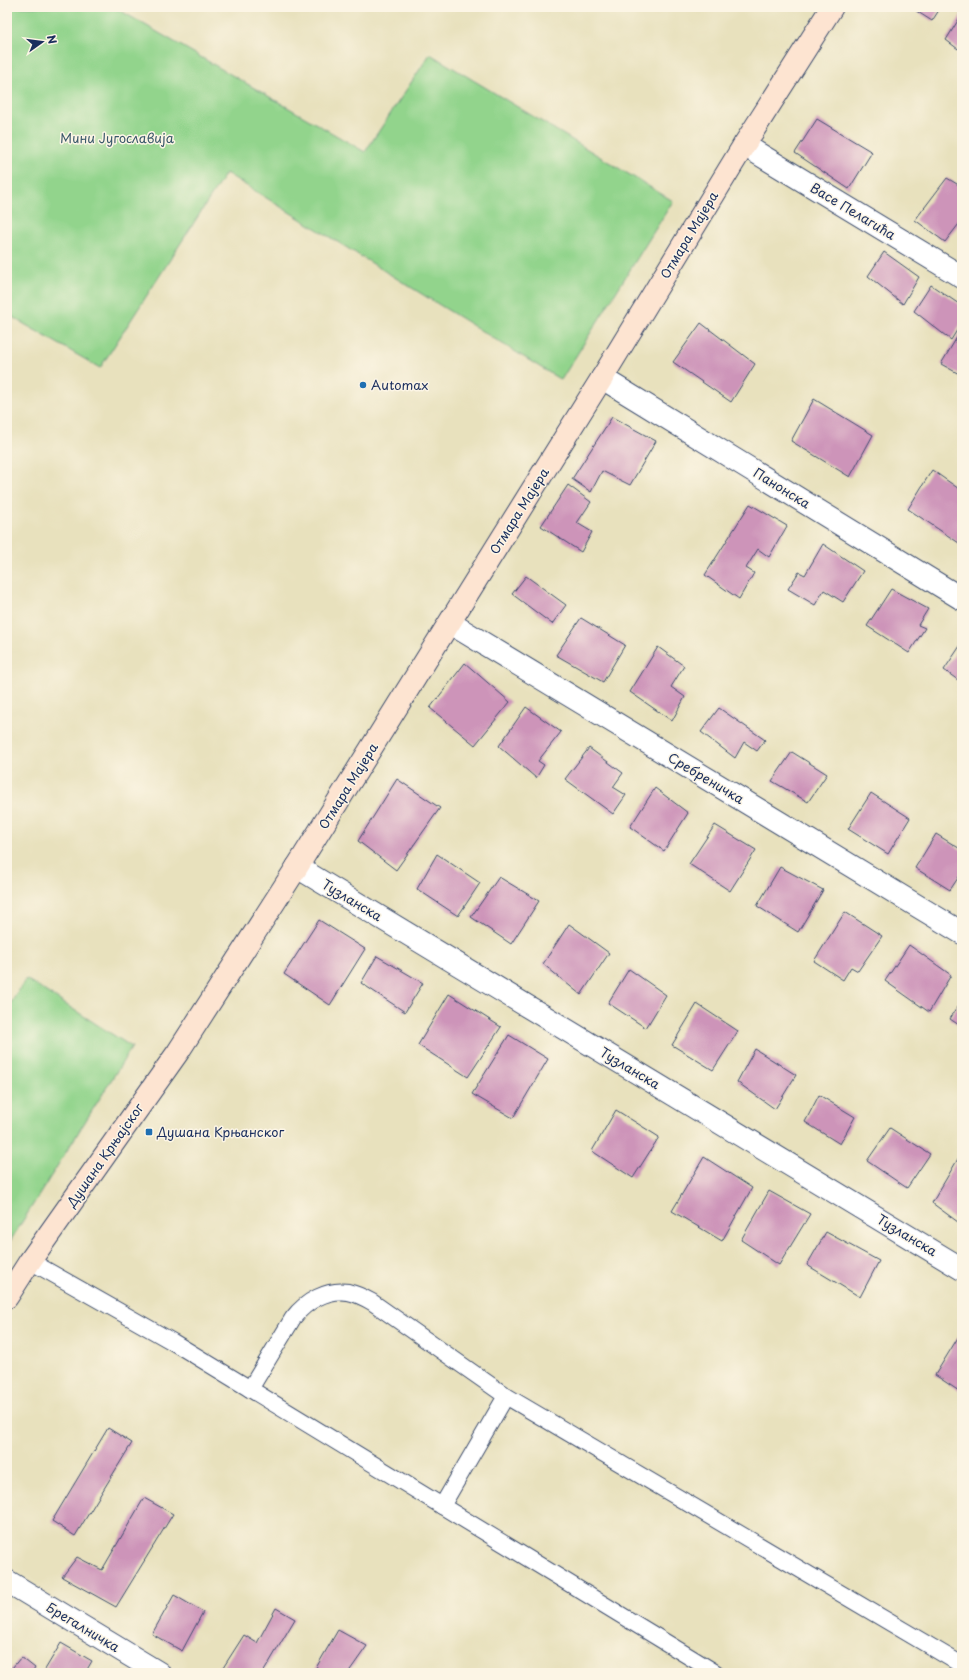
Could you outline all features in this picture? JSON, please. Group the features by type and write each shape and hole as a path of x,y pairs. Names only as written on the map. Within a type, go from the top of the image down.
{"street":[{"name":"Отмара Мајера","path":"203,1013 297,867 450,623 744,145 832,7"},
{"name":"Васе Пелагића","path":"744,145 962,277"},
{"name":"Панонска","path":"602,378 962,599"},
{"name":"Сребреничка","path":"450,623 962,933"},
{"name":"Тузланска","path":"297,867 962,1268"},
{"name":"Душана Крњајског","path":"7,1297 30,1261 178,1052 203,1013"},
{"name":"Брегалничка","path":"7,1581 159,1673"}],"lane":[{"path":"30,1261 173,1342 716,1673"},
{"path":"250,1389 300,1309 314,1299 324,1295 350,1292 372,1302 506,1396 962,1665"},
{"path":"442,1506 506,1396"}],"green space":[{"name":"Мини Југославија","path":"7,7 114,7 365,152 430,54 673,201 561,380 226,173 100,368 7,314"},
{"path":"26,979 132,1047 7,1246 7,1009"}],"building":[{"path":"910,7 941,7 932,21"},
{"path":"962,14 962,43 958,49 946,40"},
{"path":"817,119 872,152 849,189 795,153"},
{"path":"947,178 962,187 962,220 945,242 915,220"},
{"path":"884,252 919,277 903,304 868,276"},
{"path":"931,285 962,306 962,322 951,340 914,311"},
{"path":"701,323 755,364 731,402 673,362"},
{"path":"962,329 962,373 961,375 941,364"},
{"path":"814,399 873,435 850,477 791,441"},
{"path":"612,417 656,441 630,485 602,471 591,492 572,479"},
{"path":"932,470 962,491 962,545 908,509"},
{"path":"568,485 591,502 577,523 592,532 581,552 541,526"},
{"path":"750,504 787,526 769,557 758,549 746,568 754,573 739,599 705,575"},
{"path":"823,544 863,571 843,602 824,590 815,605 788,589 799,572 805,575"},
{"path":"526,576 566,605 552,624 512,594"},
{"path":"891,589 928,609 918,625 925,628 909,653 867,626"},
{"path":"581,618 625,645 603,682 556,655"},
{"path":"962,643 962,683 944,670"},
{"path":"658,647 684,666 671,687 685,697 672,721 630,692"},
{"path":"465,663 510,702 475,745 430,708"},
{"path":"526,707 561,732 538,761 544,765 536,778 499,746"},
{"path":"719,708 765,740 757,751 744,742 735,758 701,732"},
{"path":"589,748 623,773 613,787 626,795 613,814 565,779"},
{"path":"792,752 827,774 808,802 772,781"},
{"path":"397,779 440,808 396,870 358,841"},
{"path":"655,788 688,813 664,851 630,827"},
{"path":"871,793 910,818 888,854 848,829"},
{"path":"715,825 756,850 730,891 689,864"},
{"path":"936,834 962,850 962,872 950,890 915,868"},
{"path":"437,854 480,883 458,916 417,889"},
{"path":"780,867 823,890 798,932 757,906"},
{"path":"499,877 539,901 511,944 471,917"},
{"path":"845,912 882,936 858,971 851,967 843,980 814,961"},
{"path":"319,920 365,949 330,1005 284,974"},
{"path":"569,924 609,953 581,995 543,964"},
{"path":"909,945 951,975 929,1012 885,981"},
{"path":"377,956 423,983 405,1012 361,983"},
{"path":"629,969 666,995 646,1028 608,1003"},
{"path":"449,994 501,1027 468,1077 418,1045"},
{"path":"962,999 962,1027 950,1019"},
{"path":"697,1004 738,1031 713,1070 672,1045"},
{"path":"509,1035 548,1059 513,1118 472,1094"},
{"path":"755,1049 796,1075 775,1109 737,1082"},
{"path":"819,1095 855,1117 840,1144 805,1122"},
{"path":"616,1110 659,1137 633,1178 592,1151"},
{"path":"890,1128 930,1154 907,1188 867,1161"},
{"path":"962,1152 962,1225 932,1203"},
{"path":"704,1157 752,1188 722,1241 672,1211"},
{"path":"769,1191 810,1214 779,1265 741,1240"},
{"path":"826,1232 879,1261 860,1297 807,1265"},
{"path":"962,1331 962,1393 935,1375"},
{"path":"108,1428 132,1443 75,1536 52,1521"},
{"path":"144,1498 173,1514 116,1607 62,1577 77,1557 102,1570"},
{"path":"174,1595 203,1612 182,1651 152,1634"},
{"path":"276,1608 295,1619 263,1673 223,1673 221,1671 244,1635 257,1643"},
{"path":"338,1630 367,1646 348,1673 313,1673"},
{"path":"61,1643 92,1661 85,1673 43,1673"},
{"path":"21,1657 35,1668 32,1673 8,1673"}],"place":[{"name":"Automax","path":"363,385"},
{"name":"Душана Крњанског","path":"149,1132"}]}
